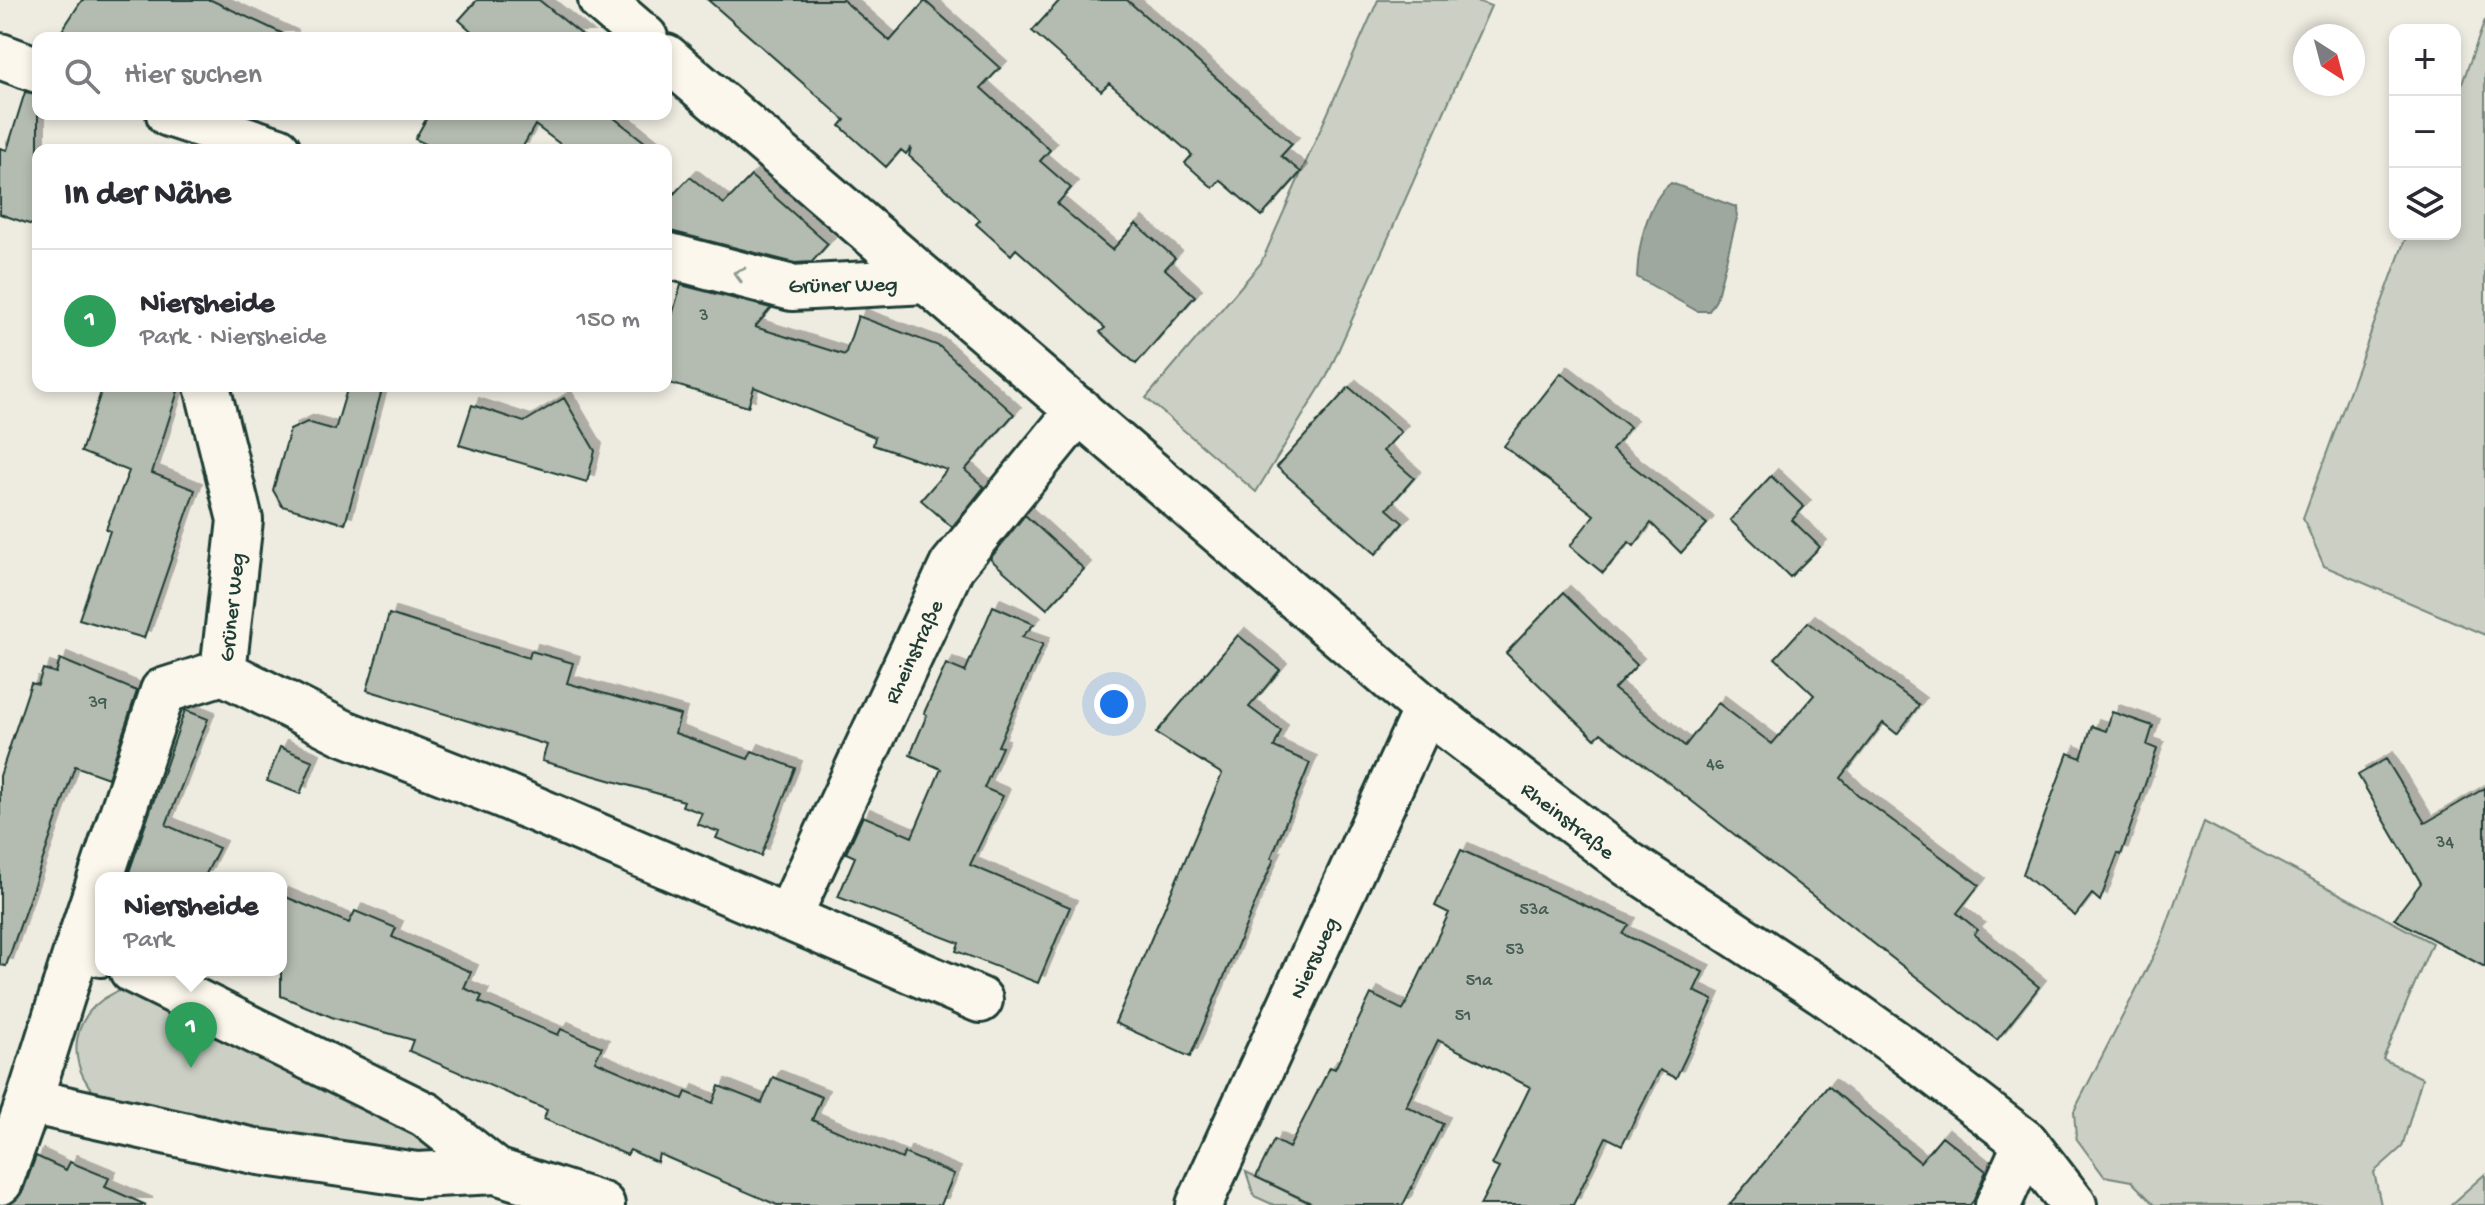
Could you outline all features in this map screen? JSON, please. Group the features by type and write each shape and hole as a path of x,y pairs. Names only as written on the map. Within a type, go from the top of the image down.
{"street":[{"path":"601,0 638,32"},
{"path":"0,56 32,68"},
{"name":"Rheinstraße","path":"672,62 1426,709 1628,864 1822,991 2026,1143 2074,1205"},
{"path":"186,120 255,144"},
{"name":"Grüner Weg","path":"672,257 792,288 927,281"},
{"name":"Grüner Weg","path":"208,392 240,520 223,672 342,732 502,795 788,918"},
{"name":"Rheinstraße","path":"788,918 952,566 1079,410"},
{"path":"112,872 163,691 223,672"},
{"name":"Niersweg","path":"1214,1200 1426,709"},
{"path":"788,918 980,1000"},
{"path":"0,1182 90,949"},
{"path":"144,976 426,1115 496,1171"},
{"path":"29,1101 273,1154 417,1175 496,1171 602,1205"},
{"path":"1998,1205 2026,1143"}],"shaded area":[{"path":"1378,0 1474,0 1491,6 1327,376 1256,492 1146,398 1261,263"},
{"path":"2485,20 2485,635 2324,566 2303,518 2405,240 2461,240 2461,86"},
{"path":"1671,183 1736,207 1737,218 1716,300 1709,311 1697,311 1637,277 1639,252 1650,213"},
{"path":"2204,822 2432,943 2383,1059 2422,1078 2402,1147 2374,1172 2381,1205 2155,1205 2131,1181 2104,1176 2076,1138 2074,1111 2160,943"},
{"path":"136,986 155,992 437,1146 435,1154 427,1156 115,1110 96,1095 84,1077 77,1058 77,1039 83,1021 95,1006 113,994"},
{"path":"1246,1172 1313,1205 1274,1205 1254,1196"},
{"path":"2485,1174 2485,1205 2450,1205"}],"building":[{"path":"82,0 211,0 279,32 61,32"},
{"path":"477,0 539,0 579,32 472,32 459,20"},
{"path":"708,0 843,0 890,41 925,1 1000,68 981,88 1050,150 1040,161 1071,188 1057,204 1112,250 1136,224 1175,258 1165,269 1195,296 1136,364 1100,332 1105,328 1016,249 1011,255 976,224 980,220 909,156 911,147 906,154 901,150 886,167 840,126 845,120"},
{"path":"1060,0 1127,0 1292,144 1281,156 1301,172 1262,216 1220,180 1213,188 1185,163 1192,155 1134,104 1109,83 1101,91 1032,31"},
{"path":"25,92 32,93 32,120 38,120 38,144 32,144 32,225 0,214 0,148 7,150"},
{"path":"426,120 617,120 647,144 560,144 535,125 524,144 425,144 415,139"},
{"path":"751,176 828,244 812,262 795,263 672,232 672,196 690,177 724,204"},
{"path":"681,285 771,308 755,327 845,355 858,316 939,346 1014,414 965,470 984,487 952,527 921,500 947,470 873,445 875,437 754,387 748,407 672,384 672,316"},
{"path":"1561,373 1630,427 1612,450 1707,524 1681,553 1651,523 1634,546 1629,542 1603,573 1570,546 1594,515 1504,446"},
{"path":"1349,387 1401,432 1383,451 1414,478 1387,509 1403,523 1376,554 1277,467"},
{"path":"101,392 178,392 152,473 195,490 144,638 79,619 110,531 106,529 129,471 81,452"},
{"path":"346,392 381,392 345,524 282,506 273,490 290,430 307,422 335,430"},
{"path":"564,398 595,451 587,482 459,445 472,405 524,422"},
{"path":"1771,476 1804,507 1792,520 1820,547 1790,577 1730,520"},
{"path":"1025,515 1084,569 1047,609 990,559"},
{"path":"1563,593 1637,665 1614,689 1685,746 1718,703 1772,744 1814,695 1775,658 1808,622 1919,705 1897,734 1883,723 1841,778 1857,794 1979,885 1957,913 1978,930 1974,934 2039,987 1997,1040 1661,777 1601,733 1595,739 1506,653"},
{"path":"993,606 1034,624 1022,637 1043,644 998,746 1002,747 984,788 1003,796 970,865 1070,907 1038,983 956,951 959,943 838,897 855,857 846,853 863,816 912,837 941,769 910,755 927,715 924,713 946,664 965,672"},
{"path":"389,614 529,658 531,651 573,663 567,683 680,715 675,733 748,759 752,751 795,768 761,856 716,838 719,832 697,824 702,813 682,806 684,801 542,761 547,745 367,690"},
{"path":"1238,635 1280,670 1249,707 1281,731 1274,747 1310,763 1271,858 1274,859 1190,1057 1115,1023 1222,774 1156,733"},
{"path":"60,659 137,691 108,778 75,766 6,966 0,965 0,776 31,683 38,685 43,669 56,673"},
{"path":"185,710 208,719 166,825 219,848 207,872 129,872"},
{"path":"2112,712 2153,726 2147,745 2157,749 2121,855 2118,853 2100,901 2092,894 2075,916 2023,874 2068,753 2081,758 2092,726 2106,731"},
{"path":"280,747 313,761 300,794 267,781"},
{"path":"2386,759 2425,823 2485,788 2485,967 2394,919 2421,883 2358,775"},
{"path":"1461,850 1629,925 1623,934 1703,972 1694,991 1713,1000 1676,1078 1660,1070 1622,1145 1606,1137 1573,1205 1480,1205 1499,1168 1492,1165 1530,1087 1438,1040 1406,1106 1443,1124 1403,1205 1315,1205 1256,1177 1274,1140 1289,1148 1330,1067 1335,1069 1371,994 1403,1010 1449,913 1435,906"},
{"path":"287,897 349,923 355,911 396,928 392,937 471,972 464,988 482,996 479,1002 558,1035 561,1029 602,1047 595,1061 683,1099 686,1092 713,1103 719,1086 762,1103 773,1077 822,1097 812,1120 902,1159 904,1153 954,1174 941,1205 777,1205 659,1154 657,1162 630,1150 627,1155 544,1119 547,1110 409,1051 413,1040 334,1018 281,996 281,976 287,976"},
{"path":"1828,1086 1920,1162 1942,1136 1986,1171 1970,1205 1729,1205"},
{"path":"36,1156 66,1170 70,1162 109,1178 105,1187 146,1205 8,1205 23,1191"}],"place":[{"name":"Niersheide","path":"191,1068"}]}
